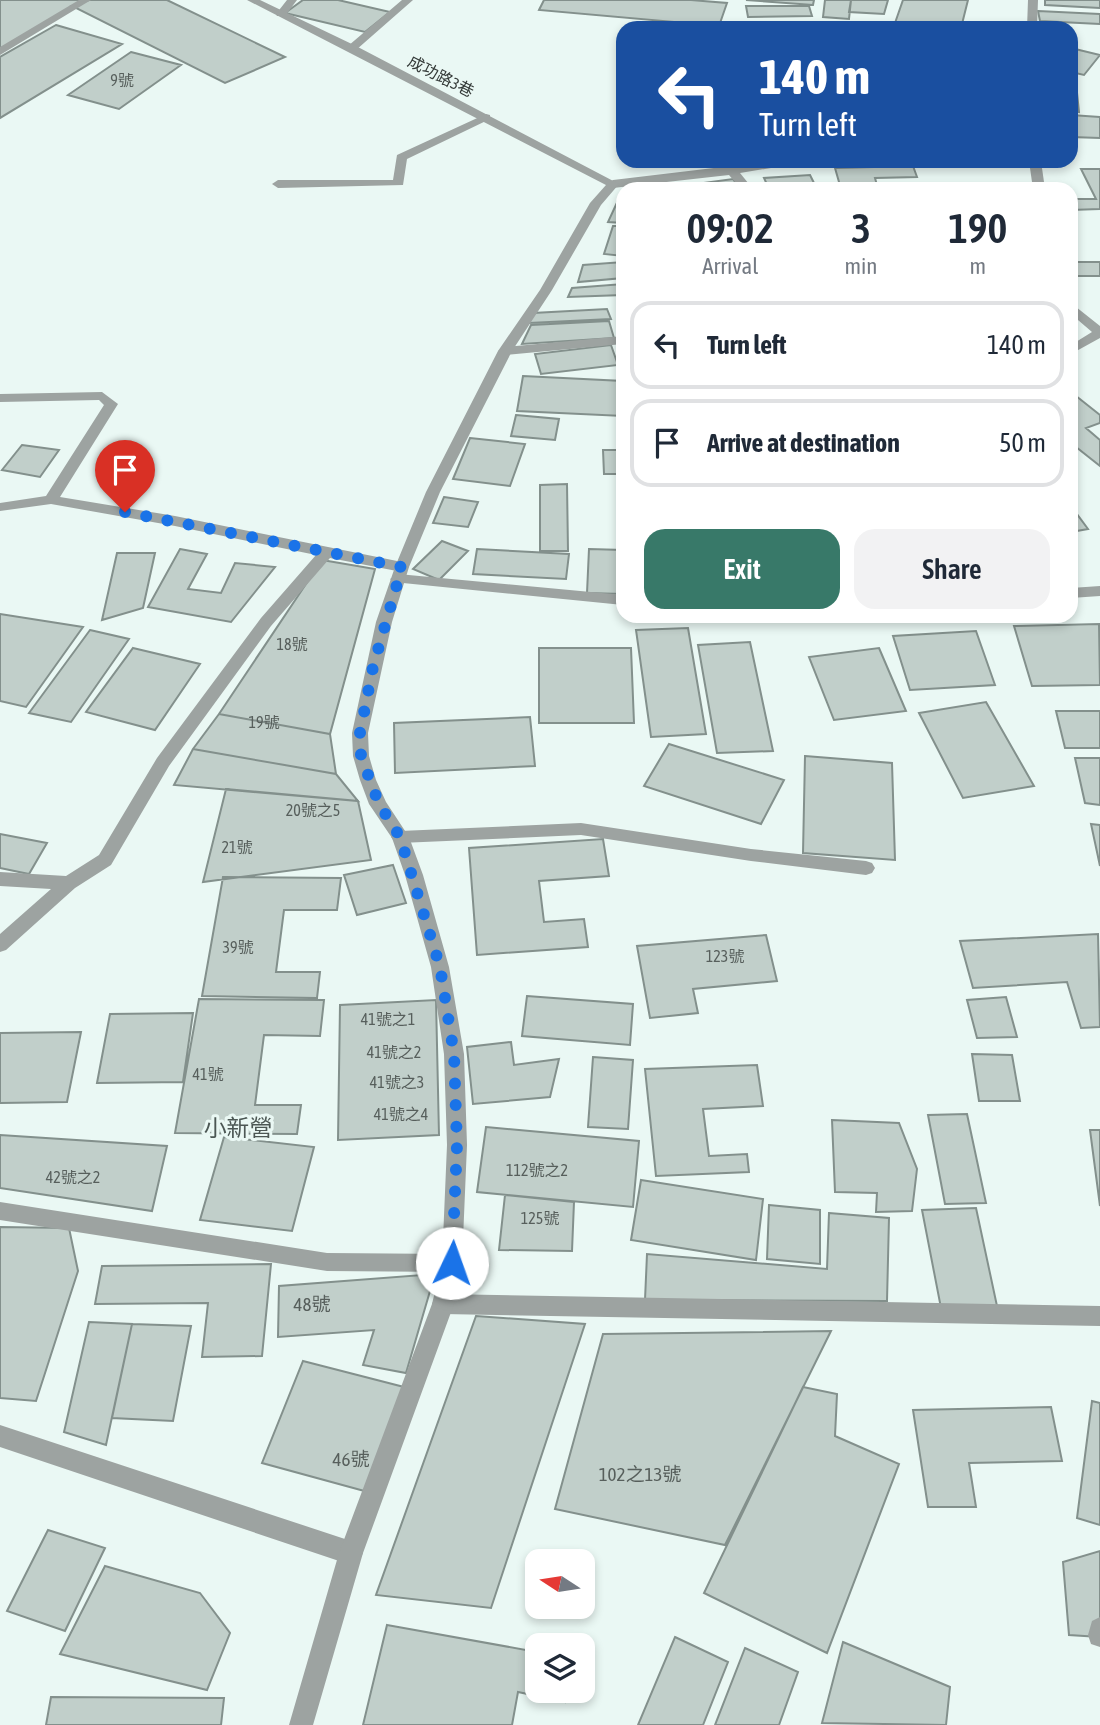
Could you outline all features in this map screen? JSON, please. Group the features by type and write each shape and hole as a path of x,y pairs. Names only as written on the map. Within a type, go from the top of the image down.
{"street":[{"path":"0,52 86,0"},
{"name":"成功路3巷","path":"252,0 352,48 613,184"},
{"path":"281,14 292,0"},
{"path":"352,48 408,0"},
{"path":"1032,21 1033,0"},
{"path":"278,184 399,183 401,157 486,117"},
{"path":"633,182 755,168"},
{"path":"732,172 741,182"},
{"path":"301,1725 351,1553 443,1304 452,1263 457,1145 454,1054 440,967 400,837 379,804 361,756 360,733 373,667 400,573 444,470 505,351 546,290 596,203 616,184"},
{"path":"1078,346 1100,333 1081,314"},
{"path":"505,351 616,341"},
{"path":"0,398 102,397 111,404 51,500"},
{"path":"0,507 51,500 175,521 327,553 400,573 616,599"},
{"path":"0,945 69,883 105,860 163,762 266,622 327,553"},
{"path":"1078,593 1100,591"},
{"path":"400,837 581,829 751,855 866,868"},
{"path":"0,879 69,883"},
{"path":"0,1211 327,1262 452,1263"},
{"path":"443,1304 1100,1316"},
{"path":"0,1437 351,1553"},
{"path":"1100,1629 1100,1635"}],"building":[{"path":"0,0 86,0 0,52"},
{"path":"89,0 167,0 285,57 225,83 72,6"},
{"path":"303,0 338,0 390,12 365,32 285,13"},
{"path":"544,0 691,0 727,3 721,21 663,21 539,10"},
{"path":"746,0 814,0 813,5"},
{"path":"825,0 851,0 849,19 823,17"},
{"path":"851,0 888,0 884,14 849,12"},
{"path":"903,0 968,0 963,21 896,21"},
{"path":"1045,0 1100,0 1100,8 1045,5"},
{"path":"746,6 809,6 812,16 748,17"},
{"path":"1038,11 1100,14 1100,24 1040,21"},
{"path":"56,25 122,44 0,118 0,57"},
{"path":"1078,50 1100,55 1084,75 1078,74"},
{"path":"131,52 181,65 119,109 68,95"},
{"path":"1078,115 1100,117 1100,138 1078,137"},
{"path":"835,168 914,168 917,177 875,178 876,182 839,182"},
{"path":"1081,169 1100,169 1100,209 1078,210 1078,199 1096,199"},
{"path":"810,175 814,182 766,182 764,178"},
{"path":"733,179 735,182 711,182"},
{"path":"616,205 616,223 608,222"},
{"path":"613,226 616,226 616,255 604,254"},
{"path":"1078,262 1100,262 1100,276 1078,276"},
{"path":"616,263 616,279 578,282 583,265"},
{"path":"616,285 616,295 568,297 572,288"},
{"path":"607,309 611,319 529,323 533,313"},
{"path":"609,321 614,338 522,344 531,325"},
{"path":"611,345 616,365 541,374 535,354"},
{"path":"523,376 616,381 616,416 517,411"},
{"path":"1078,398 1100,415 1100,423 1086,428 1100,440 1100,466 1078,449"},
{"path":"516,415 559,419 555,440 511,436"},
{"path":"470,438 525,444 510,486 453,479"},
{"path":"22,445 59,450 40,477 2,470"},
{"path":"603,450 616,450 616,474 604,474"},
{"path":"567,484 568,551 540,551 540,485"},
{"path":"444,497 478,502 468,527 433,523"},
{"path":"1078,515 1088,529 1078,531"},
{"path":"442,541 468,551 439,580 413,569"},
{"path":"180,549 207,554 188,589 221,593 235,563 275,567 231,622 148,607"},
{"path":"477,549 569,554 566,579 473,574"},
{"path":"589,549 616,550 616,594 587,593"},
{"path":"117,553 155,553 143,608 102,620"},
{"path":"322,560 375,569 330,734 219,714"},
{"path":"0,614 83,627 26,707 0,701"},
{"path":"1099,624 1100,685 1032,686 1014,626"},
{"path":"688,628 706,734 651,737 636,630"},
{"path":"90,630 129,639 71,722 29,713"},
{"path":"976,631 995,685 910,690 893,636"},
{"path":"750,642 773,751 717,753 698,645"},
{"path":"133,648 200,664 155,730 86,712"},
{"path":"539,648 631,648 634,723 539,723"},
{"path":"879,648 906,711 834,720 809,657"},
{"path":"986,702 1034,786 963,798 919,713"},
{"path":"1056,711 1100,711 1100,748 1065,748"},
{"path":"219,714 330,734 336,774 193,749"},
{"path":"530,717 535,766 395,773 394,723"},
{"path":"669,744 784,780 761,824 644,786"},
{"path":"193,749 336,774 358,801 174,785"},
{"path":"805,756 892,763 895,860 803,853"},
{"path":"1075,758 1100,758 1100,805 1085,803"},
{"path":"226,789 358,801 371,860 203,882"},
{"path":"1091,824 1100,825 1100,866"},
{"path":"0,834 47,843 29,874 0,868"},
{"path":"603,839 609,876 539,881 544,922 584,919 588,947 477,955 469,848"},
{"path":"393,865 406,903 357,915 344,875"},
{"path":"223,877 341,878 337,910 284,910 276,972 320,972 317,998 202,996"},
{"path":"1098,934 1100,1027 1081,1028 1067,982 973,988 960,941"},
{"path":"766,935 777,981 693,989 698,1013 650,1018 637,946"},
{"path":"527,996 633,1004 630,1045 522,1036"},
{"path":"1006,997 1017,1037 977,1038 967,1000"},
{"path":"199,999 324,1000 320,1036 264,1035 255,1105 301,1105 297,1134 175,1133"},
{"path":"436,1000 439,1135 338,1140 340,1005"},
{"path":"193,1013 183,1082 97,1083 110,1014"},
{"path":"81,1032 67,1102 0,1103 0,1033"},
{"path":"511,1042 514,1065 559,1059 550,1097 473,1104 467,1047"},
{"path":"972,1054 1012,1055 1020,1101 979,1101"},
{"path":"593,1057 633,1060 628,1129 588,1127"},
{"path":"757,1065 763,1106 703,1109 709,1156 747,1154 749,1172 656,1176 645,1069"},
{"path":"967,1114 986,1203 945,1204 928,1115"},
{"path":"832,1120 899,1123 917,1169 912,1211 876,1212 877,1193 835,1192"},
{"path":"486,1127 639,1141 633,1207 477,1192"},
{"path":"1090,1130 1100,1130 1100,1206"},
{"path":"0,1135 167,1146 152,1211 0,1188"},
{"path":"224,1137 314,1147 292,1231 200,1220"},
{"path":"641,1180 763,1199 756,1260 631,1240"},
{"path":"505,1195 574,1202 572,1251 499,1250"},
{"path":"769,1205 820,1210 820,1264 767,1259"},
{"path":"976,1208 997,1306 941,1308 922,1210"},
{"path":"829,1213 889,1218 887,1301 645,1300 647,1254 827,1269"},
{"path":"0,1227 69,1228 78,1271 36,1401 0,1398"},
{"path":"271,1264 262,1356 202,1357 208,1303 95,1304 102,1266"},
{"path":"435,1274 406,1373 363,1365 374,1330 278,1337 279,1286"},
{"path":"476,1316 585,1324 491,1608 376,1595"},
{"path":"89,1322 132,1324 106,1445 64,1432"},
{"path":"132,1324 191,1326 173,1421 112,1418"},
{"path":"831,1331 725,1545 555,1509 603,1334"},
{"path":"303,1361 404,1387 368,1492 262,1463"},
{"path":"803,1387 837,1394 835,1436 899,1464 827,1653 704,1593"},
{"path":"1092,1401 1100,1403 1100,1525 1077,1518"},
{"path":"1051,1407 1062,1461 969,1463 976,1507 928,1507 913,1410"},
{"path":"48,1530 105,1548 65,1631 7,1611"},
{"path":"1100,1551 1100,1637 1069,1635 1063,1562"},
{"path":"105,1566 200,1593 230,1633 207,1690 60,1654"},
{"path":"387,1625 525,1650 525,1693 518,1692 512,1725 363,1725"},
{"path":"675,1637 728,1662 703,1725 638,1725"},
{"path":"843,1642 950,1687 946,1725 822,1723"},
{"path":"745,1648 798,1672 779,1725 715,1725"},
{"path":"51,1697 224,1698 221,1725 46,1725"}],"district":[{"name":"小新營","path":"238,1128"}],"route":[{"path":"125,512 402,567 384,622 364,707 360,733 361,756 379,804 400,837 414,875 440,967 454,1054 457,1145 452,1263"}]}
